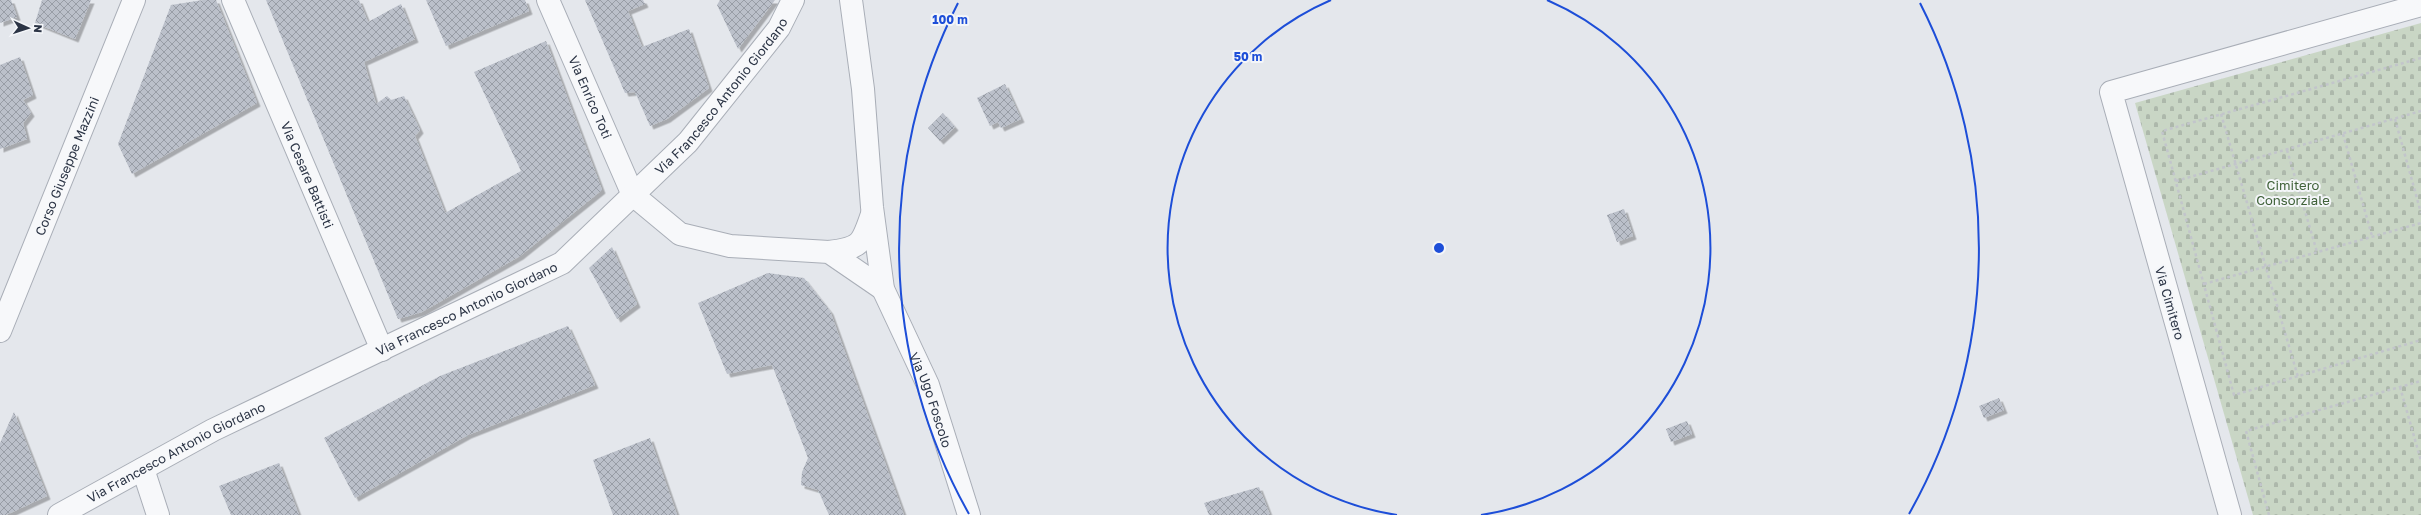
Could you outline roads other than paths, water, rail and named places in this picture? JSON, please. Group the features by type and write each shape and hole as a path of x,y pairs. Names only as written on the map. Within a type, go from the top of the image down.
{"street":[{"name":"Corso Giuseppe Mazzini","path":"0,332 134,0"},
{"name":"Via Cesare Battisti","path":"233,0 382,350"},
{"name":"Via Enrico Toti","path":"548,0 633,195"},
{"name":"Via Francesco Antonio Giordano","path":"59,515 213,430 562,263 688,142 779,28 793,0"},
{"path":"851,0 863,89 873,214 882,289"},
{"name":"Via Cimitero","path":"2230,515 2111,92 2421,5"},
{"path":"633,195 680,234 730,246 829,252 851,250 864,237 873,214"},
{"path":"829,252 882,289"},
{"name":"Via Ugo Foscolo","path":"882,289 928,385 969,515"},
{"path":"143,469 158,515"}],"park label":[{"name":"Cimitero Consorziale","path":"2293,192"}]}
